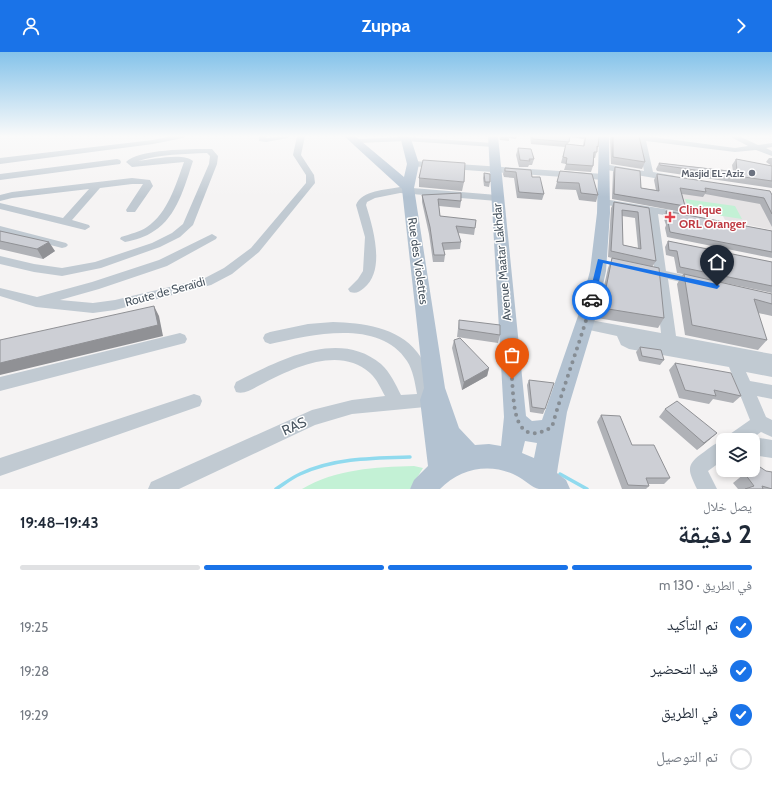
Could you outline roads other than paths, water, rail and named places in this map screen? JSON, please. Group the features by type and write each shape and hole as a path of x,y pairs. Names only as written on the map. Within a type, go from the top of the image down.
{"main road":[{"path":"373,156 396,176 408,189"},
{"name":"Rue des Violettes","path":"412,156 413,164 408,189 433,397"},
{"name":"Avenue Maatar Lakhdar","path":"494,156 515,417 513,446 508,459"},
{"path":"550,483 552,427 562,391 604,262 604,156"},
{"path":"433,397 449,431 459,447 470,457"},
{"path":"433,397 441,470"},
{"path":"515,417 520,426 529,432 540,434 552,427"},
{"path":"424,489 441,470 455,462 470,457 495,456 508,459 526,466 550,483"}],"street":[{"path":"0,161 37,156"},
{"path":"125,239 152,229 159,223 168,208 189,161 177,160 139,164 132,164 130,162 141,158 153,156"},
{"path":"0,260 34,268 62,272 97,265 156,245 176,235 188,225 213,164 214,156"},
{"name":"Route de Seraïdi","path":"0,292 36,302 93,308 115,305 207,282 228,271 255,250 310,183 310,172 298,156"},
{"path":"645,156 649,174"},
{"path":"0,177 117,162"},
{"path":"413,164 495,169 649,174 679,179"},
{"path":"0,198 12,195 132,181 147,182 148,186 131,210"},
{"path":"65,222 97,185"},
{"path":"354,289 363,282 369,271 370,237 361,206 362,200 372,196 408,189 497,198"},
{"path":"604,202 693,217"},
{"path":"0,206 85,227"},
{"path":"653,211 661,241 662,273 669,340"},
{"path":"0,229 62,244"},
{"path":"36,302 95,286 162,263 212,236"},
{"path":"631,267 706,284"},
{"path":"585,324 772,360"},
{"path":"270,338 320,328 346,328 383,336 404,348 412,356 433,397"},
{"path":"623,331 626,341 629,342 729,361 735,364 772,371"},
{"path":"0,384 180,338"},
{"path":"242,387 272,371 294,362 341,354 357,358 375,368 382,376 397,403"},
{"path":"735,364 745,387 766,426 751,433"},
{"path":"745,387 772,392"},
{"name":"RAS","path":"158,489 312,418 352,407 397,403 433,397"},
{"path":"0,467 194,401"},
{"path":"760,447 772,449"},
{"path":"707,489 699,473 699,466 716,454"}],"waterway":[{"path":"276,489 300,474 326,465 354,460 410,457"},
{"path":"560,474 587,489"}],"place":[{"name":"Masjid EL-Aziz","path":"752,173"},
{"name":"Clinique ORL Oranger","path":"670,217"}]}
